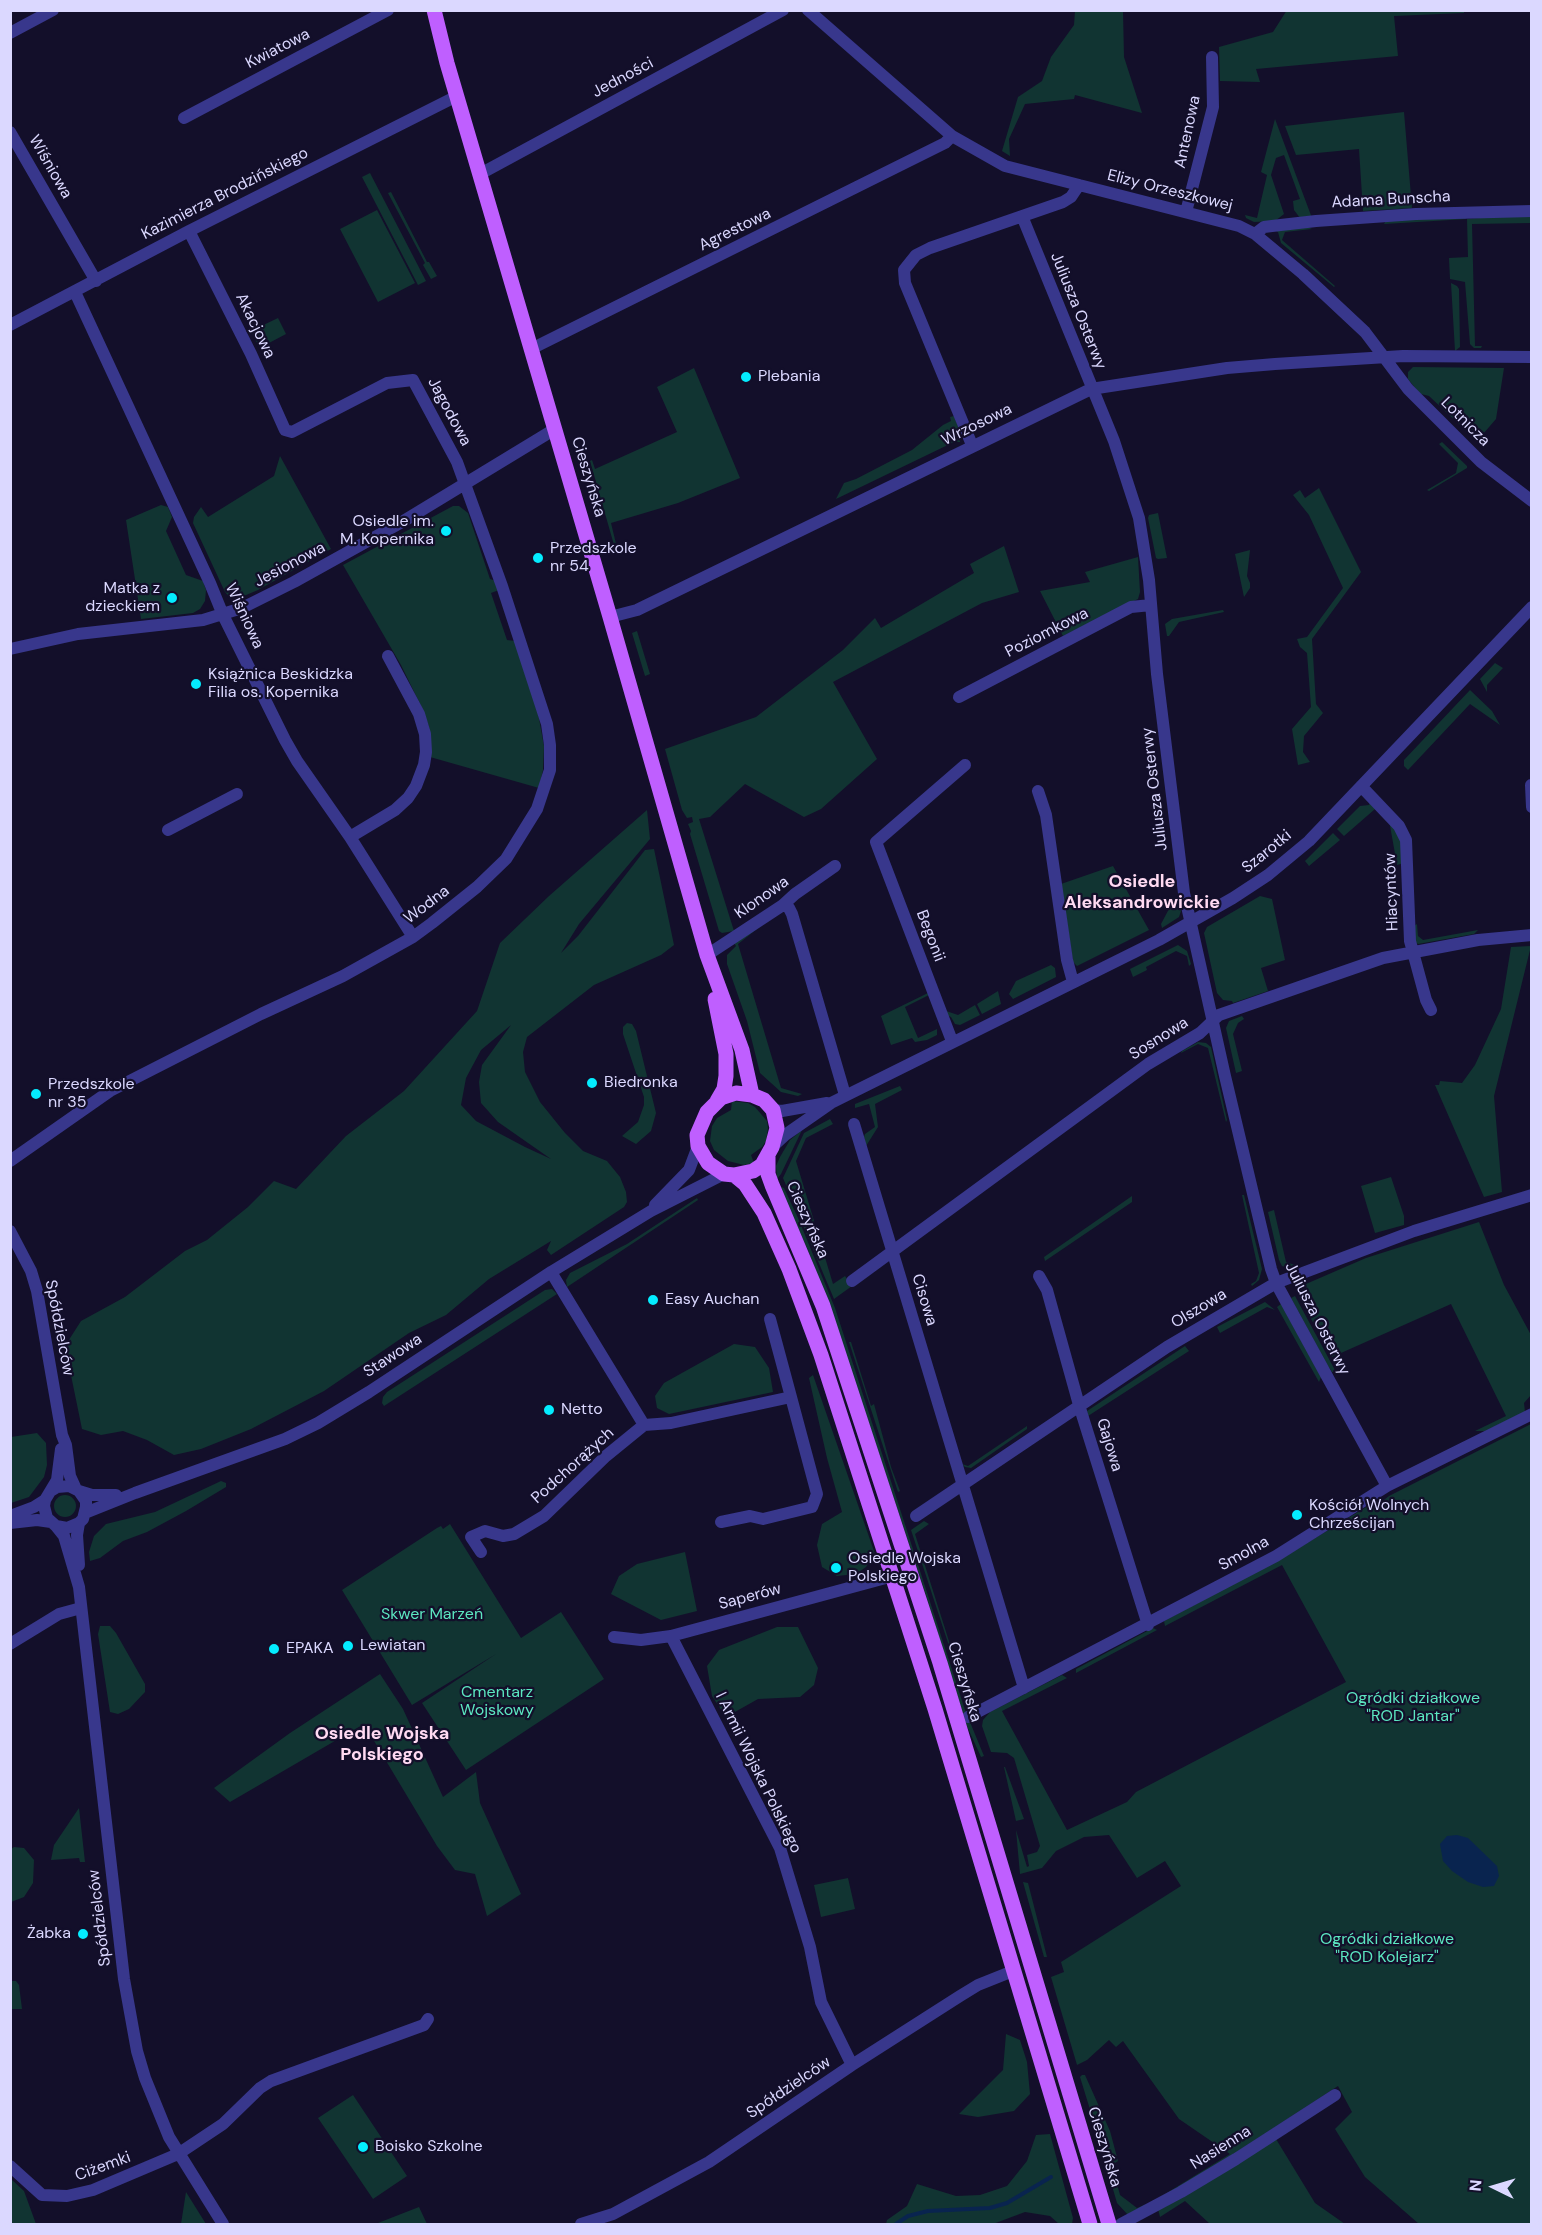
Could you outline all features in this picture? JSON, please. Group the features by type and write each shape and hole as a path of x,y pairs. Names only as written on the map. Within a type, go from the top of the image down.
{"main road":[{"name":"Cieszyńska","path":"434,10 707,955 742,1050 752,1095"},
{"name":"Cieszyńska","path":"707,955 726,1054 724,1089 717,1101"},
{"path":"729,1174 753,1171 770,1152 777,1128 773,1110 765,1100 752,1095 736,1093 717,1101 706,1112 700,1123 697,1135 698,1146 708,1163 745,1184 753,1194 776,1237 821,1355 938,1718 1090,2224"},
{"name":"Cieszyńska","path":"770,1152 768,1174 824,1306 940,1663 1109,2224"}],"street":[{"path":"10,33 53,10"},
{"name":"Kwiatowa","path":"184,118 388,10"},
{"name":"Jedności","path":"480,174 783,10"},
{"name":"Elizy Orzeszkowej","path":"808,10 951,136 1005,166 1239,226 1255,234 1343,311 1372,339 1385,357"},
{"name":"Antenowa","path":"1186,212 1213,107 1212,57"},
{"name":"Kazimierza Brodzińskiego","path":"10,325 189,231 457,96"},
{"name":"Wiśniowa","path":"10,132 96,281"},
{"name":"Agrestowa","path":"531,349 945,143 951,136"},
{"path":"972,446 905,283 904,270 916,255 930,248 1063,202 1076,192 1079,185"},
{"name":"Adama Bunscha","path":"1255,234 1264,227 1316,221 1416,214 1532,212"},
{"name":"Juliusza Osterwy","path":"1022,216 1114,441 1139,518 1147,558 1157,674 1184,893 1257,1212 1276,1283 1387,1486"},
{"name":"Akacjowa","path":"189,231 251,354 285,430 292,432"},
{"name":"Wiśniowa","path":"75,292 223,615 297,761 350,837 413,937"},
{"path":"1385,357 1532,357"},
{"name":"Wrzosowa","path":"610,617 637,610 1091,389 1227,368 1385,357"},
{"name":"Lotnicza","path":"1385,357 1408,389 1473,454 1501,480 1532,501"},
{"name":"Jagodowa","path":"292,432 387,383 413,380 457,462 465,483"},
{"name":"Jesionowa","path":"10,649 70,635 184,623 223,615 257,601 402,522 555,429"},
{"name":"Wodna","path":"10,1161 110,1091 261,1014 343,976 413,937 477,887 506,859 537,810 550,770 550,745 542,704 465,483"},
{"name":"Poziomkowa","path":"959,697 1131,608 1151,605"},
{"name":"Szarotki","path":"770,1152 785,1135 845,1095 1191,923 1256,884 1284,864 1362,786 1532,607"},
{"path":"350,837 395,810 408,798 416,786 424,765 425,734 419,714 388,656"},
{"name":"Begonii","path":"952,1041 876,842 965,765"},
{"path":"1531,785 1532,807"},
{"name":"Hiacyntów","path":"1362,786 1399,826 1406,840 1412,951 1431,1010"},
{"path":"1038,791 1046,815 1072,982"},
{"path":"168,830 237,794"},
{"name":"Klonowa","path":"707,955 783,905 836,866"},
{"path":"783,905 789,908 792,914 845,1095"},
{"name":"Sosnowa","path":"852,1281 1148,1064 1200,1033 1213,1019 1233,1009 1357,966 1412,951 1478,940 1532,935"},
{"name":"Szarotki","path":"773,1110 782,1111 831,1103"},
{"name":"Cisowa","path":"854,1124 963,1486"},
{"name":"Stawowa","path":"651,1211 688,1170 698,1146"},
{"name":"Stawowa","path":"82,1518 135,1493 285,1439 318,1423 551,1272 651,1211 729,1174"},
{"name":"Olszowa","path":"916,1516 1177,1341 1276,1283 1414,1231 1532,1195"},
{"name":"Spółdzielców","path":"10,1231 31,1271 37,1291 70,1476 77,1489"},
{"path":"551,1272 644,1425 670,1423 791,1397"},
{"name":"Gajowa","path":"1039,1276 1047,1290 1079,1405 1148,1625"},
{"path":"721,1522 750,1516 763,1519 812,1507 817,1494 770,1319"},
{"name":"Smolna","path":"968,1717 1148,1625 1276,1556 1387,1486 1532,1414"},
{"name":"Podchorążych","path":"481,1552 471,1537 485,1531 503,1536 514,1534 544,1516 606,1456 644,1425"},
{"name":"Spółdzielców","path":"48,1495 57,1480 62,1436"},
{"path":"10,1516 34,1507 63,1485 77,1489 86,1501 82,1518 68,1528 38,1520 10,1522"},
{"path":"963,1486 1024,1688"},
{"name":"Stawowa","path":"77,1489 103,1496 135,1493"},
{"path":"48,1495 45,1512 53,1524"},
{"name":"Spółdzielców","path":"82,1518 79,1587 101,1799 129,2013 145,2078 161,2120 178,2154 223,2224"},
{"name":"Spółdzielców","path":"53,1524 64,1536 79,1587"},
{"name":"Saperów","path":"614,1637 641,1640 671,1636 893,1576"},
{"path":"10,1644 58,1614 81,1608"},
{"name":"I Armii Wojska Polskiego","path":"671,1636 780,1848 810,1947 821,2002 852,2065"},
{"name":"Spółdzielców","path":"581,2224 622,2209 709,2162 852,2065 978,1984 1013,1971"},
{"name":"Ciżemki","path":"10,2166 42,2195 68,2196 107,2185 178,2154 223,2124 260,2088 271,2081 424,2025 428,2019"},
{"name":"Nasienna","path":"1121,2224 1181,2193 1335,2095"}],"green space":[{"path":"1287,10 1464,10 1464,13 1394,16 1398,56 1256,69 1260,82 1220,81 1219,47 1273,32"},
{"path":"1075,11 1123,11 1124,57 1142,113 1075,95 1074,99 1025,104 1009,139 1010,156 1002,151 1018,97 1042,81 1051,57 1074,25"},
{"path":"1404,112 1412,208 1363,211 1359,149 1296,155 1285,126"},
{"path":"1275,119 1312,218 1300,218 1294,210 1293,201 1300,199 1284,155 1276,158 1271,175 1284,214 1275,221 1254,222 1246,218 1245,215 1257,218 1267,175 1261,172"},
{"path":"370,173 426,281 418,285 362,177"},
{"path":"391,192 427,262 437,276 431,279 423,265 425,263 388,193"},
{"path":"377,210 415,283 378,302 340,229"},
{"path":"1531,214 1531,223 1472,224 1475,346 1482,346 1481,348 1474,348 1470,344 1465,282 1450,279 1449,258 1468,257 1467,219"},
{"path":"1463,216 1467,219 1384,224 1387,219"},
{"path":"1307,227 1312,229 1285,232 1282,240 1334,287 1281,243 1276,231"},
{"path":"1451,283 1459,289 1460,347 1455,351"},
{"path":"278,318 286,334 269,343 271,347 261,351 251,331"},
{"path":"1413,367 1504,368 1496,419 1477,441 1429,396 1417,390 1408,379 1408,372"},
{"path":"694,368 740,478 678,503 611,523 618,552 616,552 590,461 592,460 595,469 677,432 657,387"},
{"path":"954,416 961,434 960,442 954,442 836,499 844,483 912,450 951,421 950,417"},
{"path":"1442,442 1467,468 1429,491 1427,490 1456,473 1458,463 1439,444"},
{"path":"280,456 331,549 258,590 239,598 230,598 225,592 193,523 194,517 201,507 208,517 274,476"},
{"path":"1319,488 1361,572 1312,639 1316,704 1323,713 1304,736 1303,752 1310,762 1298,765 1292,729 1311,707 1307,653 1300,647 1297,639 1307,637 1343,588 1309,515 1293,495 1300,490 1305,498"},
{"path":"161,505 168,507 172,517 166,531 186,575 203,581 206,590 205,601 200,609 193,613 141,619 126,520"},
{"path":"453,506 459,506 468,513 490,579 496,581 499,590 491,593 507,640 515,641 536,702 544,746 543,770 539,788 430,757 429,727 423,710 401,665 343,565"},
{"path":"1158,513 1167,558 1158,559 1148,518 1149,515"},
{"path":"1004,546 1019,592 982,603 833,682 877,759 821,809 804,817 745,784 710,817 699,819 734,931 722,933 719,931 690,834 688,824 693,822 692,817 687,818 682,810 665,749 756,717 843,650 875,618 881,628 974,573 970,564"},
{"path":"1250,550 1247,576 1250,588 1244,597 1235,554"},
{"path":"1138,557 1140,592 1138,599 1063,636 1040,591 1090,582 1085,572"},
{"path":"1223,610 1224,612 1179,622 1167,636 1165,624 1172,619"},
{"path":"637,631 650,674 645,676 632,633"},
{"path":"1495,663 1503,668 1487,685 1487,692 1480,679"},
{"path":"1470,690 1492,711 1500,725 1470,704 1408,770 1404,766 1404,760"},
{"path":"1370,802 1373,803 1393,824 1400,835 1406,857 1405,896 1404,863 1397,865 1389,820 1375,809 1344,836 1337,829 1360,806 1369,805"},
{"path":"647,810 650,839 579,924 561,953 578,936 645,850 654,849 674,945 661,955 594,985 527,1037 523,1052 525,1072 540,1102 583,1151 607,1161 620,1177 626,1192 627,1202 624,1207 551,1255 547,1250 551,1241 489,1279 446,1315 409,1333 324,1391 251,1429 201,1449 174,1455 147,1440 123,1431 101,1435 82,1429 65,1346 81,1321 125,1297 185,1251 207,1240 248,1207 274,1181 296,1189 346,1136 404,1091 477,1011 500,943 549,896","holes":["511,1025 482,1065 479,1082 481,1103 498,1122 551,1159 476,1121 461,1105 466,1078 481,1050"]},
{"path":"1333,833 1340,840 1309,866 1305,861"},
{"path":"1113,866 1149,930 1077,966 1073,962 1061,884"},
{"path":"1260,896 1272,899 1285,960 1261,968 1268,991 1233,1003 1223,1000 1217,993 1204,933 1207,927"},
{"path":"1178,901 1182,908 1179,917 1162,928 1161,924 1170,907"},
{"path":"1417,924 1418,936 1423,940 1478,930 1474,934 1418,944 1415,942 1414,926"},
{"path":"756,928 738,944 781,1088 802,1094 798,1096 781,1092 760,1073 747,1021 727,964 727,955 736,946 734,943"},
{"path":"1178,945 1187,951 1191,964 1189,966 1187,956 1176,951 1146,967 1147,970 1133,977 1130,969"},
{"path":"1531,946 1494,1096 1502,1192 1484,1197 1435,1085 1439,1085 1440,1081 1462,1083 1475,1065 1501,1009 1511,947"},
{"path":"1051,965 1055,968 1056,977 1013,999 1009,994 1016,981"},
{"path":"998,991 1001,1004 982,1014 977,1004"},
{"path":"928,993 929,995 905,1007 918,1038 937,1029 937,1035 927,1040 915,1042 912,1038 891,1045 881,1016"},
{"path":"975,1005 980,1015 960,1025 955,1024 951,1017 946,1015 946,1011 958,1015"},
{"path":"1242,1016 1244,1019 1238,1023 1233,1034 1242,1071 1236,1073 1226,1028 1229,1021"},
{"path":"627,1023 632,1024 636,1031 656,1113 651,1131 636,1144 622,1136 638,1122 644,1105 644,1097 623,1034 623,1027"},
{"path":"1198,1042 1206,1043 1211,1047 1226,1122 1208,1048 1198,1044 1181,1053"},
{"path":"900,1086 902,1090 875,1104 878,1127 866,1146 865,1134 875,1127 869,1104 855,1108 855,1104"},
{"path":"732,1101 748,1103 755,1107 767,1121 766,1141 751,1155 754,1163 744,1165 728,1161 714,1150 710,1141 712,1126 717,1118 731,1110"},
{"path":"830,1119 833,1124 806,1138 796,1161 833,1284 845,1276 852,1286 834,1299 783,1178 804,1133"},
{"path":"802,1130 777,1179 776,1166 780,1157 790,1140"},
{"path":"1391,1177 1404,1216 1404,1225 1375,1233 1361,1186"},
{"path":"779,1186 784,1188 798,1218 835,1308 965,1710 984,1756 981,1757 966,1724 925,1592 831,1310 807,1248"},
{"path":"1242,1195 1244,1195 1262,1269 1259,1280 1252,1286 1251,1284 1256,1281 1259,1273"},
{"path":"1132,1196 1132,1202 1045,1261 1044,1257"},
{"path":"697,1198 698,1200 567,1287 566,1280 570,1273 627,1244"},
{"path":"1274,1210 1286,1262 1295,1265 1288,1268 1282,1266 1279,1260 1268,1212"},
{"path":"1479,1222 1504,1285 1531,1335 1531,1395 1524,1403 1525,1412 1485,1431 1475,1431 1506,1416 1451,1304 1332,1357 1298,1295 1299,1287 1366,1258"},
{"path":"552,1289 557,1294 384,1406 383,1397 387,1392 545,1290"},
{"path":"1295,1296 1336,1372 1332,1372 1328,1366 1291,1298"},
{"path":"1265,1302 1275,1310 1267,1307 1220,1333 1217,1327"},
{"path":"1281,1304 1321,1377 1319,1382 1277,1307"},
{"path":"849,1342 851,1342 871,1406 874,1404 900,1491 898,1492 896,1486"},
{"path":"734,1344 755,1347 769,1368 773,1392 669,1414 657,1408 655,1396 664,1383"},
{"path":"1185,1346 1189,1351 1088,1416 1087,1411"},
{"path":"813,1375 875,1554 866,1567 856,1574 837,1576 822,1567 817,1545 822,1524 842,1512 809,1378"},
{"path":"1531,1424 1531,2224 1419,2224 1365,2177 1335,2129 1352,2112 1338,2086 1194,2180 1157,2199 1230,2154 1179,2119 1123,2041 1116,2047 1109,2040 1087,2060 1077,2065 1051,1977 1064,1972 1061,1962 1181,1886 1165,1861 1137,1878 1109,1835 1084,1837 1056,1851 1042,1868 1020,1874 1016,1830 1027,1867 1029,1866 1027,1855 1037,1852 1040,1846 1014,1758 1007,1753 991,1752 982,1726 983,1720 990,1712 1062,1675 1067,1678 1002,1711 1067,1830 1127,1802 1136,1792 1346,1682 1282,1565 1165,1626 1164,1621 1289,1554 1368,1506 1375,1507 1389,1496"},
{"path":"1027,1426 1027,1429 971,1468 962,1464 968,1466"},
{"path":"37,1433 46,1443 47,1465 44,1477 29,1497 11,1503 11,1437"},
{"path":"221,1481 226,1483 226,1487 147,1532 123,1541 100,1558 90,1561 89,1552 94,1536 106,1524 155,1512"},
{"path":"65,1495 73,1498 76,1506 73,1514 65,1517 57,1514 54,1506 57,1498"},
{"path":"924,1521 929,1524 915,1534 953,1658 911,1530"},
{"path":"450,1524 521,1638 561,1612 604,1679 466,1770 422,1703 496,1654 412,1705 342,1590 437,1528 441,1526 443,1529"},
{"path":"685,1552 697,1611 661,1620 611,1594 619,1576 637,1564"},
{"path":"100,1626 110,1626 116,1633 145,1684 145,1692 129,1709 118,1714 110,1712 98,1634"},
{"path":"777,1627 798,1627 818,1668 814,1685 800,1697 758,1699 726,1717 712,1696 707,1666 719,1650"},
{"path":"1153,1628 1157,1630 1076,1673 1076,1669"},
{"path":"380,1674 403,1709 443,1797 476,1772 480,1803 521,1894 487,1916 475,1874 455,1870 437,1846 364,1724 230,1802 214,1788 290,1733"},
{"path":"1005,1767 1024,1819 1016,1821"},
{"path":"79,1808 85,1862 80,1862 79,1858 51,1860 54,1845"},
{"path":"24,1848 34,1860 33,1883 24,1897 11,1902 11,1849"},
{"path":"848,1878 855,1909 821,1917 814,1885"},
{"path":"1023,1882 1028,1883 1047,1957 1044,1957"},
{"path":"11,1981 16,1981 19,1985 22,2009 11,2009"},
{"path":"1006,2034 1020,2040 1027,2062 1030,2094 1014,2111 978,2117 959,2114 1003,2070"},
{"path":"1085,2075 1110,2131 1118,2161 1112,2165 1120,2195 1137,2208 1149,2203 1128,2215 1117,2203 1106,2165 1113,2161 1112,2155 1104,2155 1080,2077"},
{"name":"Boisko Szkolne","path":"353,2095 407,2176 373,2199 318,2118"},
{"path":"1050,2134 1073,2218 1072,2224 1059,2224 1050,2216 1025,2212 993,2224 886,2224 887,2220 907,2206 917,2184 956,2196 980,2195 1007,2186 1027,2161 1036,2135"},
{"path":"1276,2139 1315,2203 1345,2224 1210,2224 1185,2201 1160,2217 1158,2209"},
{"path":"10,2178 24,2191 36,2224 11,2224"},
{"path":"186,2192 206,2224 181,2224"},
{"path":"419,2207 427,2224 378,2224 378,2223"}],"water":[{"path":"1457,1835 1468,1838 1497,1866 1499,1876 1494,1886 1483,1887 1468,1882 1452,1871 1443,1861 1440,1844 1447,1836"}],"waterway":[{"path":"1110,2159 1114,2157"},
{"path":"896,2224 908,2216 928,2211 990,2208 1007,2203 1051,2177"}],"place":[{"name":"Plebania","path":"746,377"},
{"name":"Osiedle im. M. Kopernika","path":"446,531"},
{"name":"Przedszkole nr 54","path":"538,558"},
{"name":"Matka z dzieckiem","path":"172,598"},
{"name":"Książnica Beskidzka Filia os. Kopernika","path":"196,684"},
{"name":"Biedronka","path":"592,1083"},
{"name":"Przedszkole nr 35","path":"36,1094"},
{"name":"Easy Auchan","path":"653,1300"},
{"name":"Netto","path":"549,1410"},
{"name":"Kościół Wolnych Chrześcijan","path":"1297,1515"},
{"name":"Osiedle Wojska Polskiego","path":"836,1568"},
{"name":"Lewiatan","path":"348,1646"},
{"name":"EPAKA","path":"274,1649"},
{"name":"Żabka","path":"83,1934"},
{"name":"Boisko Szkolne","path":"363,2147"}],"district":[{"name":"Osiedle Aleksandrowickie","path":"1142,892"},
{"name":"Osiedle Wojska Polskiego","path":"382,1744"}],"park label":[{"name":"Skwer Marzeń","path":"432,1615"},
{"name":"Cmentarz Wojskowy","path":"497,1702"},
{"name":"Ogródki działkowe \"ROD Jantar\"","path":"1413,1708"},
{"name":"Ogródki działkowe \"ROD Kolejarz\"","path":"1387,1949"}]}
